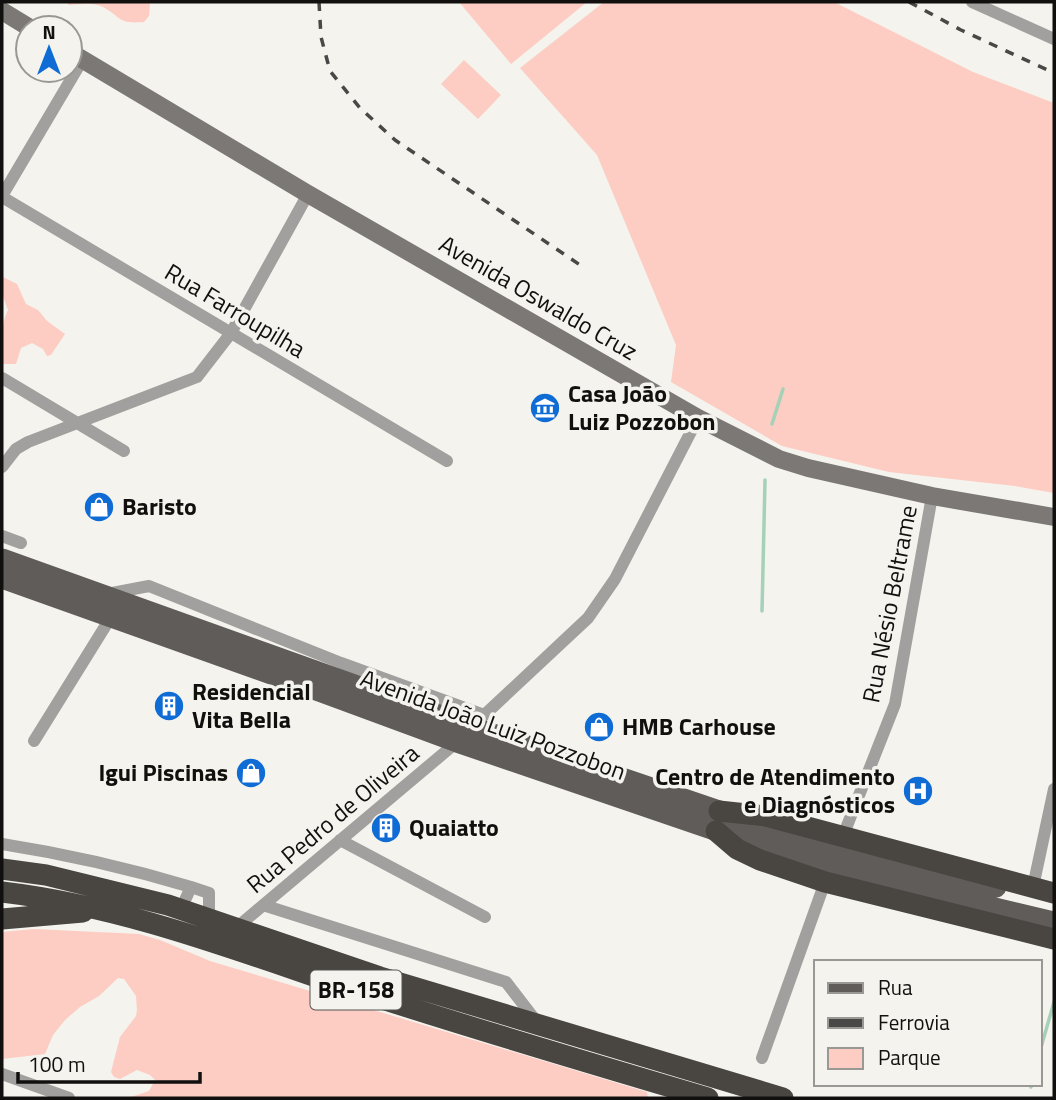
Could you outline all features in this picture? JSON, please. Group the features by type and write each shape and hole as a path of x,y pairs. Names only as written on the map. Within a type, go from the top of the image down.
{"highway":[{"path":"1054,893 766,816 717,821 737,849 760,860 825,882 1054,939"},
{"name":"BR-158","path":"2,869 46,875 181,909 380,977 783,1098"},
{"name":"BR-158","path":"2,891 41,896 163,926 388,1001 708,1098"},
{"name":"BR-158","path":"2,919 108,911"}],"main road":[{"name":"Avenida João Luiz Pozzobon","path":"2,559 478,721 835,870 1054,922"},
{"name":"Avenida João Luiz Pozzobon","path":"2,578 457,742 717,821 1054,901"}],"street":[{"path":"972,2 1054,39"},
{"name":"Avenida Oswaldo Cruz","path":"84,61 308,194 698,418 779,459 932,496 1054,517"},
{"path":"2,197 61,84"},
{"path":"2,467 16,449 28,442 197,377 231,333 308,194"},
{"name":"Rua Farroupilha","path":"2,197 447,461"},
{"path":"2,378 124,451"},
{"path":"478,721 588,618 615,579 698,418"},
{"name":"Rua Nésio Beltrame","path":"843,836 895,704 932,496"},
{"path":"2,536 21,543"},
{"path":"34,741 111,617"},
{"name":"Rua Pedro de Oliveira","path":"236,928 457,742"},
{"path":"1033,887 1054,789"},
{"path":"340,840 485,917"},
{"path":"2,844 64,854 134,870 209,893 209,918"},
{"path":"762,1058 825,882"},
{"path":"181,909 191,887"},
{"path":"263,905 506,982 539,1025"},
{"path":"2,1074 69,1098"}],"green space":[{"path":"67,2 150,2 149,16 144,22 129,22 99,5 69,5"},
{"path":"459,2 587,2 511,64"},
{"path":"604,2 834,2 973,72 1054,103 1054,493 889,472 782,446 671,382 676,345 597,155 520,68"},
{"path":"464,60 501,95 478,119 441,84"},
{"path":"2,273 3,277 17,284 26,304 38,310 47,321 65,334 51,355 47,356 43,349 32,343 21,348 16,364 2,364 3,329 8,310 2,294"},
{"path":"34,929 139,934 210,961 647,1092 648,1098 128,1098 149,1091 155,1080 137,1070 120,1079 114,1077 111,1072 120,1037 136,1016 137,1010 136,996 124,979 118,978 99,996 65,1020 53,1035 45,1054 2,1059 2,932"}],"waterway":[{"path":"772,424 783,389"},
{"path":"762,611 765,480"},
{"path":"1042,1044 1054,1002"}],"railway":[{"path":"319,2 321,37 330,71 360,108 395,140 586,269"},
{"path":"909,2 961,30 1054,73"}],"place":[{"name":"Casa João Luiz Pozzobon","path":"545,408"},
{"name":"Baristo","path":"99,507"},
{"name":"Residencial Vita Bella","path":"169,706"},
{"name":"HMB Carhouse","path":"599,727"},
{"name":"Igui Piscinas","path":"251,773"},
{"name":"Centro de Atendimento e Diagnósticos","path":"918,791"},
{"name":"Quaiatto","path":"386,828"}]}
